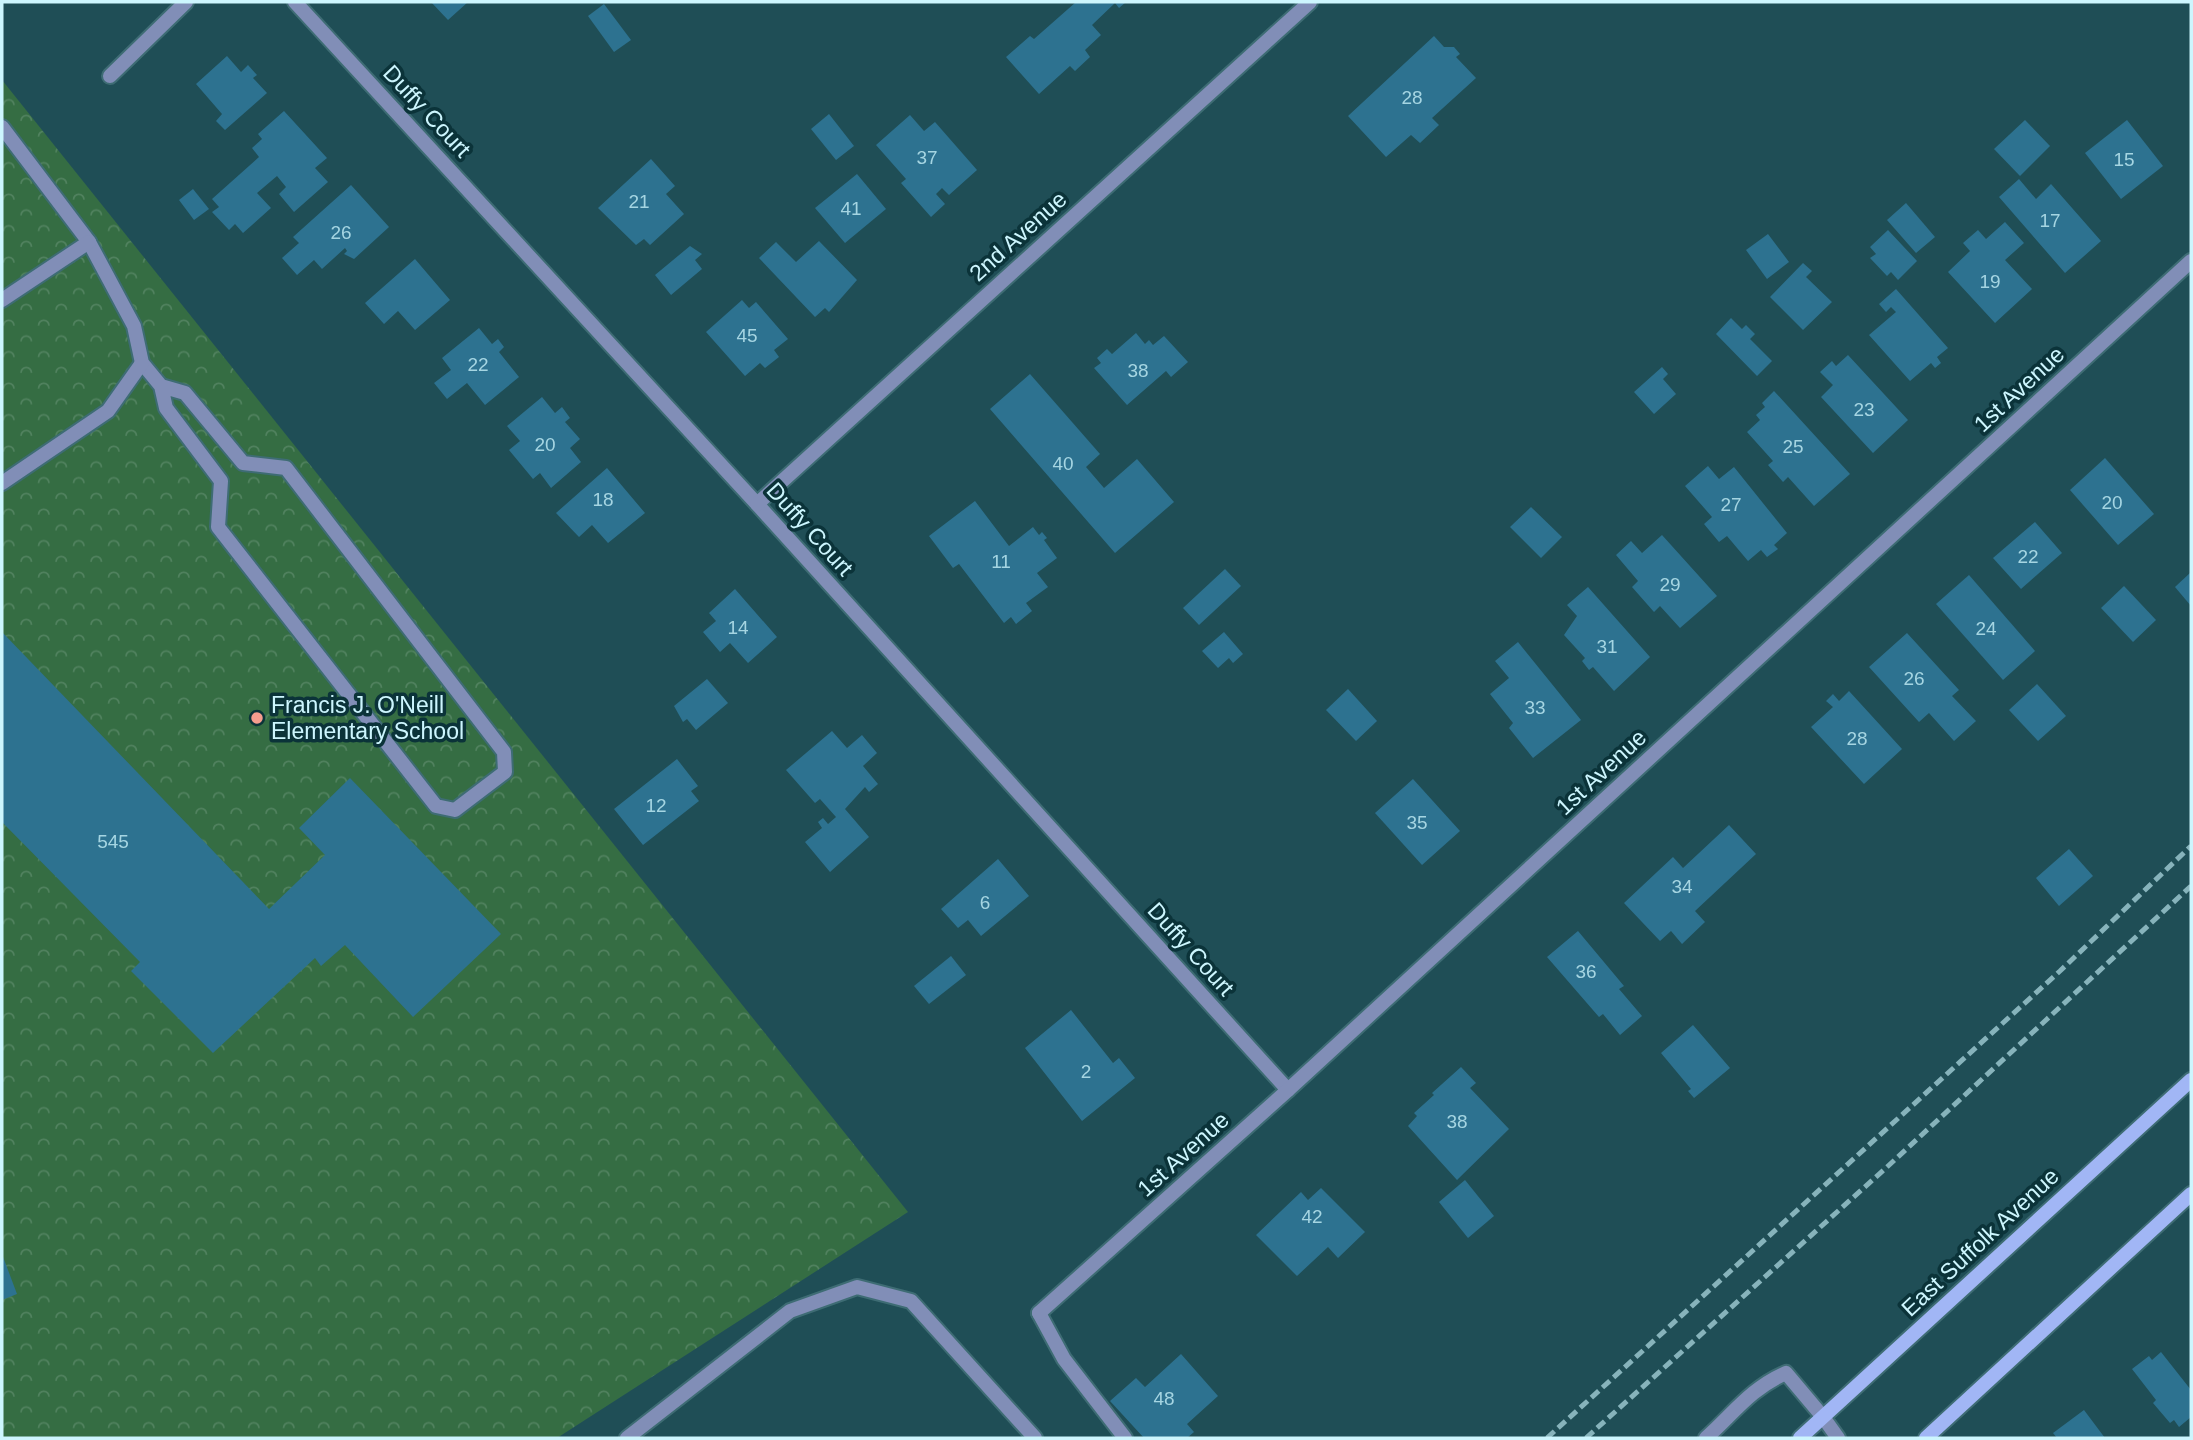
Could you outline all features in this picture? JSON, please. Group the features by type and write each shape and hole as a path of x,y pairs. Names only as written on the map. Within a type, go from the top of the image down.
{"main road":[{"name":"East Suffolk Avenue","path":"1800,1438 2191,1080"},
{"path":"1926,1438 2191,1194"}],"street":[{"path":"110,76 186,2"},
{"name":"Duffy Court","path":"295,2 757,504 1288,1090"},
{"name":"2nd Avenue","path":"757,504 1310,2"},
{"path":"2,127 89,242 134,326 142,363 161,386 166,408 221,481 218,527 436,806 455,810 505,772 503,752 286,468 243,463 185,393 161,386"},
{"path":"2,300 89,242"},
{"name":"1st Avenue","path":"1125,1438 1065,1359 1039,1313 1288,1090 2191,261"},
{"path":"2,482 108,411 142,363"},
{"path":"627,1438 790,1311 857,1287 911,1301 1035,1438"},
{"path":"1706,1438 1748,1395 1765,1382 1786,1373 1838,1438"}],"green space":[{"name":"Francis J. O'Neill Elementary School","path":"2,80 908,1212 557,1438 2,1438"}],"building":[{"path":"431,2 468,2 448,20"},
{"path":"1076,2 1126,2 1119,8 1115,3 1092,25 1101,35 1085,50 1090,57 1075,71 1070,66 1039,94 1006,57 1030,36 1034,39"},
{"path":"604,4 631,40 614,52 588,16"},
{"path":"1434,36 1444,47 1454,47 1460,54 1456,57 1476,78 1432,118 1439,125 1420,143 1411,135 1386,157 1348,116"},
{"path":"227,56 241,72 248,65 257,75 253,78 267,93 225,130 216,121 222,114 196,84"},
{"path":"284,111 327,158 315,168 328,182 294,212 279,194 286,187 277,176 257,193 271,208 243,233 235,224 229,230 212,212 219,207 212,199 259,157 252,148 262,139 258,134"},
{"path":"829,114 854,146 836,160 811,129"},
{"path":"910,115 924,131 935,122 977,170 949,195 942,188 936,194 945,204 931,217 901,183 906,179 876,145"},
{"path":"2025,120 2050,146 2020,176 1994,149"},
{"path":"2127,120 2163,166 2121,199 2085,153"},
{"path":"651,159 675,186 666,194 684,214 650,245 644,239 636,245 598,208"},
{"path":"857,174 886,209 845,243 815,208"},
{"path":"2019,179 2036,199 2051,184 2101,241 2065,273 1999,197"},
{"path":"351,185 389,227 354,259 344,254 347,251 345,248 322,269 314,260 297,275 282,258 299,243 293,237"},
{"path":"193,189 209,209 194,220 179,200"},
{"path":"1906,203 1935,237 1916,253 1887,220"},
{"path":"2005,222 2024,243 2005,260 2032,289 1995,323 1948,272 1970,251 1963,243 1978,230 1986,239"},
{"path":"1888,230 1917,261 1898,280 1891,272 1887,276 1870,258 1876,254 1870,247"},
{"path":"1768,234 1789,262 1767,279 1746,250"},
{"path":"819,241 857,280 829,312 825,308 815,317 759,258 776,242 796,262"},
{"path":"690,246 702,254 695,260 702,269 671,295 655,275"},
{"path":"415,259 450,300 415,330 398,311 384,324 365,303"},
{"path":"1803,263 1812,271 1806,277 1832,302 1803,330 1770,297"},
{"path":"1896,289 1948,348 1937,357 1941,363 1935,368 1931,363 1910,381 1869,335 1896,312 1891,307 1886,312 1879,304"},
{"path":"742,300 749,308 756,302 788,339 774,350 779,357 765,368 760,363 745,376 706,332"},
{"path":"1731,318 1742,329 1746,325 1755,334 1750,339 1772,361 1757,376 1716,334"},
{"path":"479,328 492,344 498,339 504,347 499,352 519,377 485,405 467,383 447,399 434,383 451,370 442,358"},
{"path":"1136,333 1145,344 1149,340 1153,345 1164,336 1188,362 1171,377 1166,371 1127,405 1094,368 1101,363 1097,358 1107,349 1112,354"},
{"path":"1848,355 1908,420 1873,453 1821,397 1833,385 1820,372 1832,361 1836,366"},
{"path":"1662,367 1668,374 1663,379 1676,394 1654,414 1634,392"},
{"path":"1030,374 1100,454 1086,467 1104,488 1137,459 1174,502 1115,553 990,409"},
{"path":"1774,391 1850,474 1814,506 1788,477 1783,482 1768,465 1773,461 1747,432 1760,420 1756,415 1765,407 1762,403"},
{"path":"542,397 555,413 562,407 570,418 565,422 580,439 570,448 581,462 551,488 540,473 533,479 509,450 520,441 507,426"},
{"path":"2105,458 2154,514 2118,545 2070,490"},
{"path":"1708,466 1719,479 1734,467 1787,533 1774,545 1778,549 1767,557 1761,550 1748,561 1727,536 1719,542 1704,524 1712,517 1685,486"},
{"path":"607,468 645,513 608,543 592,525 579,537 556,513"},
{"path":"975,501 1009,546 1033,527 1039,535 1042,532 1047,538 1044,540 1057,558 1037,573 1048,587 1026,603 1032,611 1016,624 1011,617 1004,623 959,564 953,568 929,536"},
{"path":"1531,507 1562,537 1541,558 1510,527"},
{"path":"2035,522 2062,553 2021,589 1993,558"},
{"path":"1662,535 1717,596 1680,628 1660,606 1654,612 1632,587 1638,581 1616,555 1631,541 1642,553"},
{"path":"1225,569 1241,586 1199,625 1183,608"},
{"path":"2191,572 2191,606 2175,587"},
{"path":"1969,575 2035,651 2003,680 1936,604"},
{"path":"2124,586 2156,620 2133,642 2101,608"},
{"path":"1588,587 1650,657 1614,691 1593,667 1589,670 1582,661 1585,658 1564,635 1577,616 1567,605"},
{"path":"735,589 777,637 748,663 730,643 720,652 703,632 716,621 709,613"},
{"path":"2,632 269,909 325,855 299,828 350,778 501,934 413,1017 345,945 321,966 315,958 213,1053 131,971 140,962 2,822"},
{"path":"1224,632 1243,654 1233,663 1229,658 1218,668 1202,651"},
{"path":"1907,633 1959,690 1952,696 1976,721 1954,741 1929,713 1919,722 1869,667"},
{"path":"1518,642 1581,720 1533,758 1509,728 1513,723 1490,694 1509,678 1495,661"},
{"path":"707,679 728,703 696,730 687,719 683,722 674,706"},
{"path":"2037,684 2066,716 2038,741 2009,710"},
{"path":"1348,689 1377,721 1356,741 1326,710"},
{"path":"1849,691 1902,749 1864,784 1811,727 1833,707 1826,701 1833,694 1839,701"},
{"path":"832,731 847,748 862,735 877,753 863,766 878,784 869,792 865,787 845,809 869,837 830,872 805,842 822,828 818,822 823,818 828,824 836,817 820,799 815,803 786,770"},
{"path":"677,759 698,786 691,791 699,801 643,845 614,809"},
{"path":"1413,779 1460,831 1422,865 1375,813"},
{"path":"1729,825 1756,854 1695,911 1705,922 1682,944 1671,931 1660,941 1624,903 1673,857 1683,868"},
{"path":"2069,849 2093,876 2059,906 2036,878"},
{"path":"998,859 1029,896 981,936 968,920 958,928 941,909"},
{"path":"1578,931 1624,986 1619,989 1642,1016 1620,1035 1603,1014 1599,1017 1547,957"},
{"path":"951,956 966,975 929,1004 914,986"},
{"path":"1071,1010 1113,1063 1119,1058 1135,1078 1082,1121 1025,1048"},
{"path":"1693,1025 1730,1068 1694,1098 1688,1091 1691,1089 1661,1053"},
{"path":"1461,1067 1476,1083 1470,1088 1509,1129 1457,1180 1408,1126 1417,1116 1414,1113"},
{"path":"1465,1180 1494,1216 1468,1238 1439,1202"},
{"path":"1321,1188 1365,1232 1338,1258 1328,1247 1297,1276 1256,1235 1301,1192 1308,1200"},
{"path":"2,1254 17,1294 2,1300"},
{"path":"2161,1352 2191,1390 2191,1417 2179,1427 2174,1420 2170,1423 2153,1403 2156,1400 2132,1369 2149,1356 2152,1360"},
{"path":"1181,1354 1218,1396 1187,1424 1194,1432 1187,1438 1144,1438 1110,1401 1136,1378 1145,1387"},
{"path":"2084,1410 2105,1438 2057,1438 2053,1433"}],"railway":[{"path":"1547,1438 2060,971 2191,846"},
{"path":"1586,1438 1887,1167 2191,886"}],"place":[{"name":"Francis J. O'Neill Elementary School","path":"257,718"}]}
